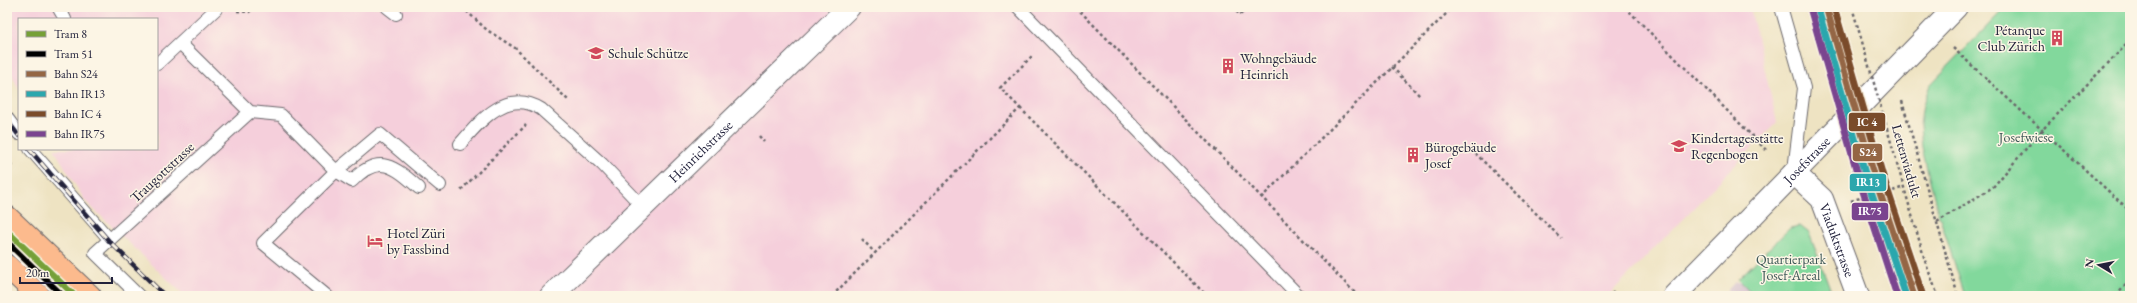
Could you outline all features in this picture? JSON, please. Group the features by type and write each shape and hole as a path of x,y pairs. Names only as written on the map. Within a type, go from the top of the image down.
{"main road":[{"path":"7,217 90,296"},
{"path":"7,266 39,296"}],"street":[{"name":"Heinrichstrasse","path":"551,296 849,7"},
{"name":"Josefstrasse","path":"1674,296 1956,7"},
{"name":"Viaduktstrasse","path":"1794,173 1822,199 1858,296"}],"lane":[{"path":"58,7 64,18"},
{"path":"158,63 216,9 214,7"},
{"path":"1018,7 1300,296"},
{"path":"1781,7 1804,88 1794,173"},
{"path":"180,43 250,112 281,115 336,171 352,181 363,169 373,165 382,165 402,173 419,188"},
{"path":"460,144 484,118 503,105 524,102 531,103 542,109 602,164 643,207"},
{"name":"Traugottstrasse","path":"140,296 95,253 250,112"},
{"path":"7,118 18,133"},
{"path":"327,296 263,243 336,171 380,134 440,185"},
{"path":"31,150 110,240"},
{"path":"7,242 64,296"}],"path":[{"path":"462,7 487,30 515,48 572,105"},
{"path":"1076,7 1358,296"},
{"path":"1232,7 1240,15 1248,7"},
{"path":"1261,198 1453,7"},
{"path":"1624,7 1766,150"},
{"name":"Lettenviadukt","path":"1852,7 1926,264 1938,296"},
{"path":"1933,30 2130,210"},
{"path":"1937,222 1992,187 2042,130 2130,41"},
{"path":"1036,52 1000,88 1207,296"},
{"path":"1392,67 1421,97"},
{"path":"1900,97 1958,296"},
{"path":"832,296 1020,108"},
{"path":"440,185 453,198 542,109"},
{"path":"759,136 764,142"},
{"path":"1471,149 1561,238"},
{"path":"1850,201 1886,189 1893,211 1866,220 1860,202 1887,193 1904,187"},
{"path":"862,239 875,253"},
{"path":"2116,296 2130,280"},
{"path":"1612,292 1615,296"}],"shaded area":[{"path":"7,7 1750,7 1777,122 1608,296 185,296 85,201 55,150 158,150 158,18 18,18 18,88 7,64"},
{"path":"1735,282 1822,283 1829,296 1722,296"}],"green space":[{"name":"Josefwiese","path":"2006,7 2130,7 2130,296 1965,296 1937,209 1922,148 1920,125 1923,104 1930,85"},
{"name":"Quartierpark Josef-Areal","path":"1800,226 1809,233 1833,296 1755,296 1738,279 1790,228"}],"railway":[{"path":"7,120 18,135"},
{"path":"30,150 109,241 165,296"}],"tram line":[{"name":"8","path":"7,231 75,296"},
{"name":"51","path":"7,242 63,296"}],"rail line":[{"name":"S24","path":"1826,7 1874,175 1914,296"},
{"name":"IR13","path":"1818,9 1866,177 1906,296"},
{"name":"IR75","path":"1811,11 1859,179 1897,296"}],"transit line":[{"path":"1834,7 1882,173 1922,293"}],"place":[{"name":"Pétanque Club Zürich","path":"2057,38"},
{"name":"Schule Schütze","path":"596,53"},
{"name":"Wohngebäude Heinrich","path":"1228,66"},
{"name":"Kindertagesstätte Regenbogen","path":"1679,146"},
{"name":"Bürogebäude Josef","path":"1413,155"},
{"name":"Hotel Züri by Fassbind","path":"375,241"}]}
